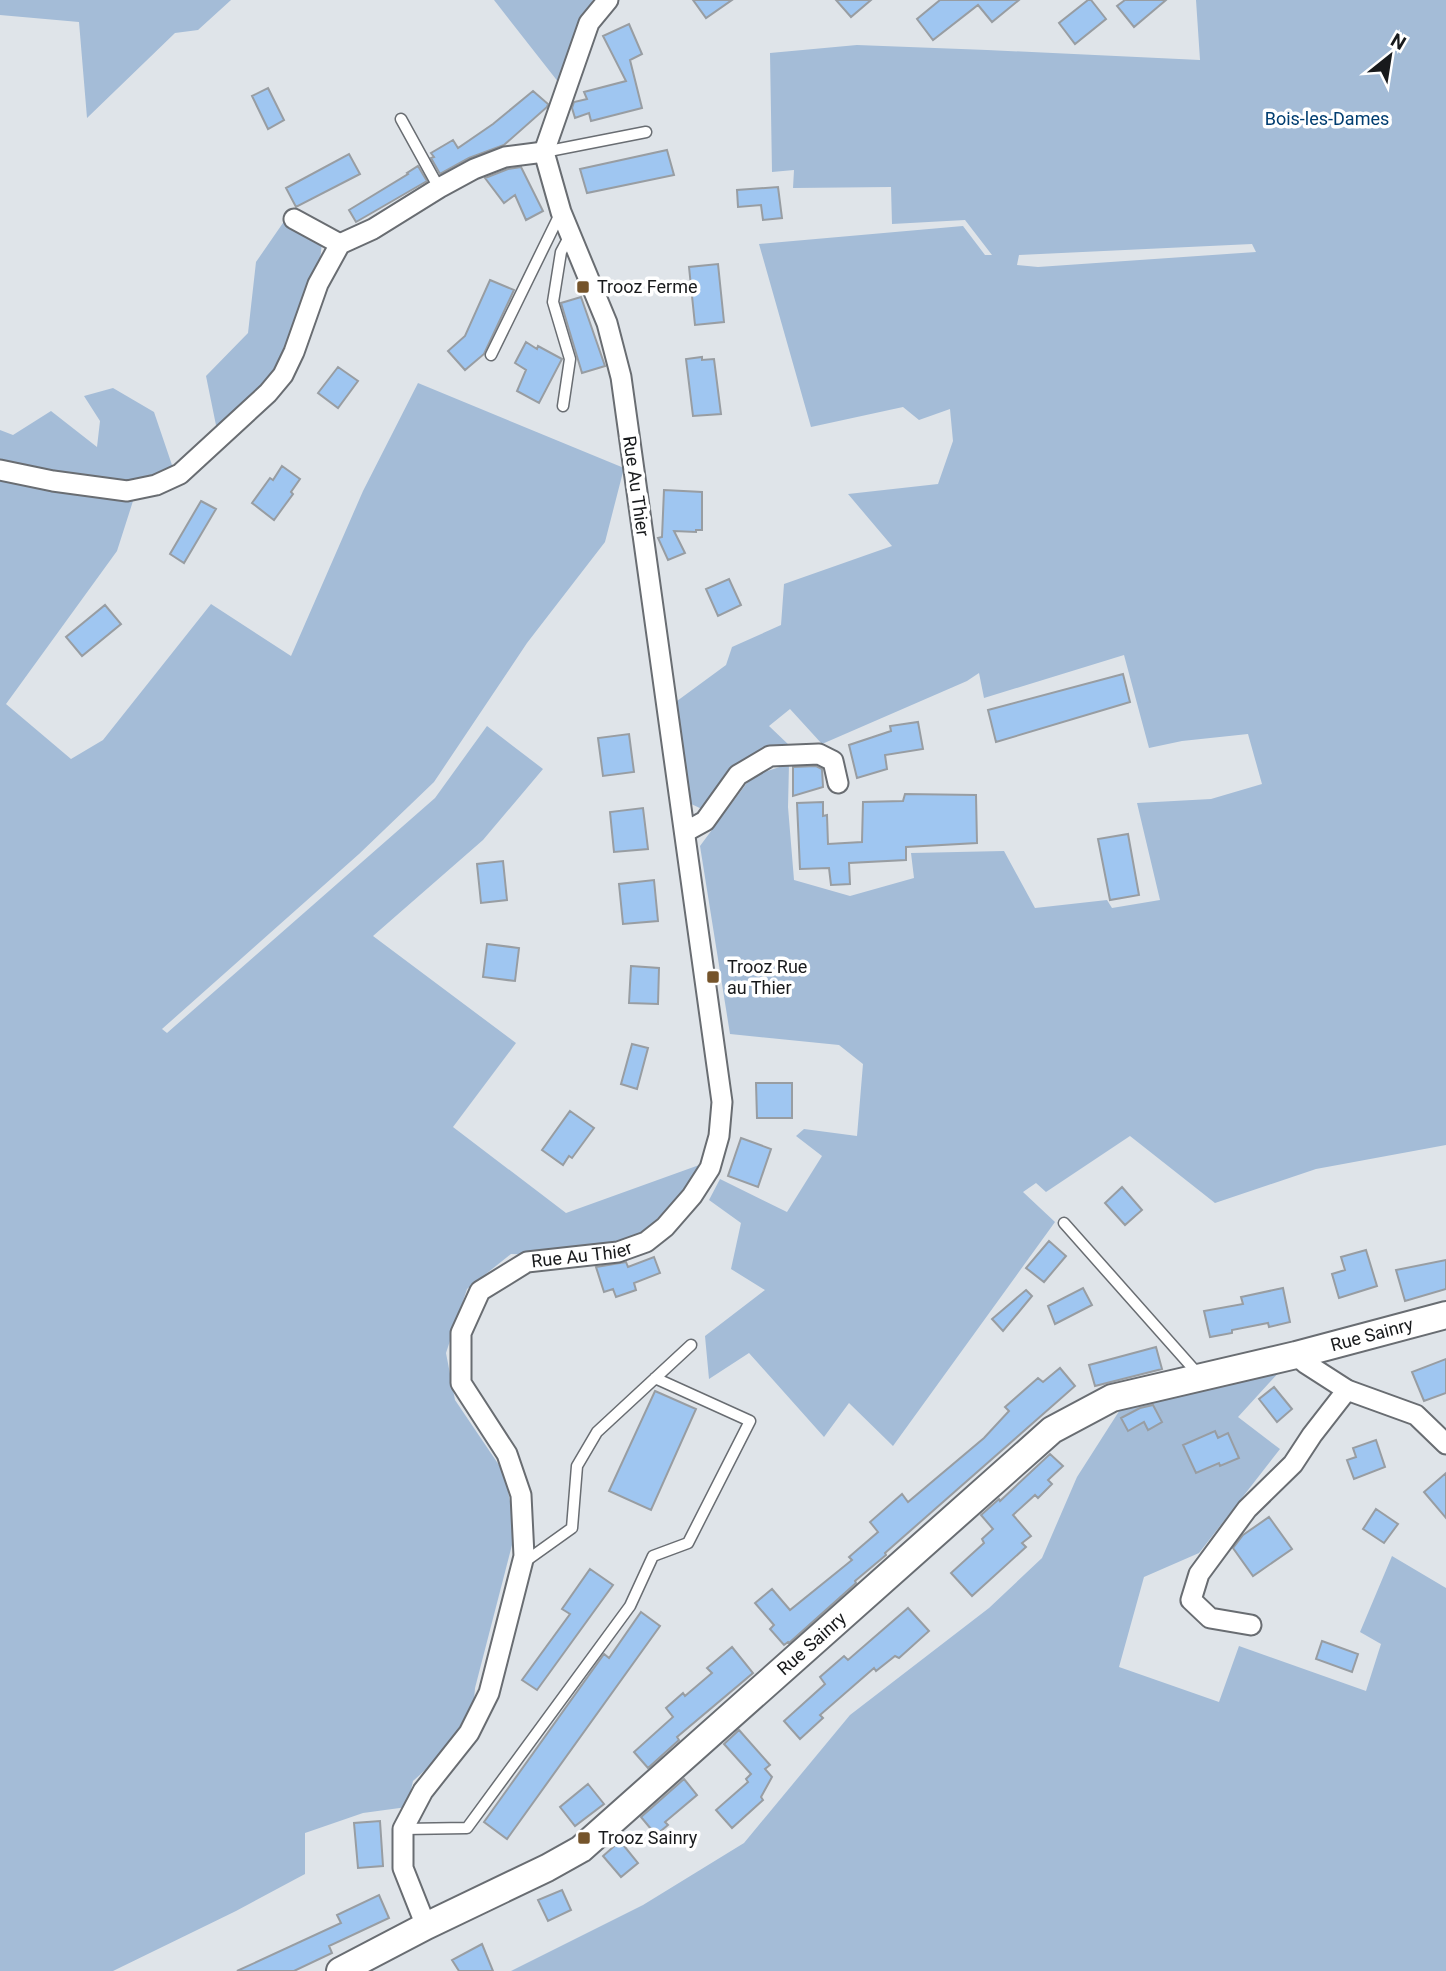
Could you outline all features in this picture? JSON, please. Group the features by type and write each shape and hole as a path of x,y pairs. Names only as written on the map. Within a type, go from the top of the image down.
{"street":[{"path":"0,470 53,481 127,491 156,485 180,474 268,393 283,374 294,352 318,284 340,244 373,229 474,169 505,157 544,152 589,23 608,0"},
{"name":"Rue Au Thier","path":"426,1926 403,1868 404,1829 423,1791 468,1733 489,1693 524,1556 521,1495 507,1454 461,1383 461,1333 481,1291 527,1262 618,1252 646,1242 665,1227 692,1196 710,1168 719,1136 722,1102 621,377 607,323 561,212 544,152"},
{"path":"294,219 340,244"},
{"path":"685,832 705,821 738,775 770,756 819,754 833,761 838,783"},
{"name":"Rue Sainry","path":"340,1971 581,1849 1052,1430 1112,1398 1296,1355 1446,1315"},
{"name":"Rue Sainry","path":"1296,1355 1347,1390 1416,1415 1446,1444"},
{"path":"1251,1626 1210,1618 1191,1600 1199,1574 1247,1509 1293,1464 1347,1390"}],"lane":[{"path":"401,119 439,188"},
{"path":"544,152 646,132"},
{"path":"491,355 561,212"},
{"path":"563,405 570,359 553,302 561,252 570,234"},
{"path":"1064,1223 1200,1377"},
{"path":"522,1564 572,1528 577,1466 597,1432 691,1345"},
{"path":"404,1829 467,1828 630,1606 653,1556 688,1543 750,1421 655,1378"}],"green space":[{"path":"0,0 231,0 198,30 175,33 87,118 79,22 0,15"},
{"path":"494,0 593,0 559,83"},
{"name":"Bois-les-Dames","path":"1196,0 1446,0 1446,1145 1316,1169 1215,1203 1130,1136 1046,1192 1036,1183 1023,1192 1055,1222 893,1446 849,1403 824,1437 749,1353 709,1379 705,1336 765,1290 731,1269 741,1223 709,1200 720,1179 787,1212 822,1156 796,1136 804,1129 857,1136 863,1064 839,1045 730,1034 700,846 752,776 789,764 788,807 794,880 850,896 914,878 911,853 1004,851 1035,908 1107,900 1112,908 1160,900 1137,803 1211,799 1262,784 1248,734 1182,741 1149,748 1124,655 984,698 979,673 967,681 822,744 790,709 769,726 790,746 746,758 704,810 687,802 677,701 726,665 732,647 781,625 784,584 892,546 848,494 938,484 953,441 950,409 919,420 903,407 811,427 759,244 963,226 985,255 992,255 965,220 892,224 891,187 793,188 794,170 772,172 770,53 857,45 1200,60","holes":["1252,244 1256,252 1038,267 1017,265 1019,255"]},
{"path":"285,220 322,243 312,327 280,380 218,435 206,376 248,333 256,262"},
{"path":"418,383 624,468 605,542 527,643 434,782 359,854 162,1029 167,1033 435,798 487,726 543,769 483,840 373,936 516,1043 453,1127 566,1213 702,1164 697,1177 634,1243 551,1255 511,1254 467,1289 446,1353 455,1400 505,1474 513,1518 512,1545 475,1688 473,1713 453,1745 413,1781 407,1807 363,1813 305,1833 305,1874 113,1971 0,1971 0,430 13,435 51,411 97,447 100,421 84,396 113,388 154,412 173,468 133,501 117,551 6,704 71,759 103,740 211,604 291,656 363,491"},
{"path":"1281,1370 1238,1417 1280,1449 1199,1553 1144,1577 1119,1667 1219,1702 1239,1646 1366,1691 1381,1644 1360,1632 1392,1556 1446,1588 1446,1971 511,1971 643,1905 744,1843 850,1715 989,1608 1042,1558 1077,1477 1123,1405"}],"building":[{"path":"693,0 732,0 706,18"},
{"path":"836,0 871,0 851,17"},
{"path":"940,0 1019,0 992,22 978,5 933,40 917,19"},
{"path":"1091,0 1106,19 1075,44 1059,23"},
{"path":"1125,0 1166,0 1134,27 1117,6"},
{"path":"629,24 642,54 630,60 642,108 591,121 589,113 575,118 572,108 574,102 587,99 584,92 626,81 603,36"},
{"path":"268,88 284,120 268,129 252,96"},
{"path":"533,91 548,104 547,107 504,145 469,158 440,174 431,153 453,140 458,148"},
{"path":"667,150 674,175 587,193 580,169"},
{"path":"349,154 360,174 296,207 286,188"},
{"path":"418,166 427,181 356,222 349,210"},
{"path":"521,167 543,211 526,220 515,195 504,203 485,178"},
{"path":"778,187 782,218 763,220 761,205 738,207 737,190"},
{"path":"718,264 724,322 695,325 689,267"},
{"path":"490,280 514,290 484,354 465,370 448,351 465,336"},
{"path":"581,297 605,366 582,373 561,303"},
{"path":"526,342 562,359 539,403 517,391 526,370 515,363"},
{"path":"702,357 702,360 714,359 721,414 693,416 686,359"},
{"path":"338,367 358,381 338,408 318,393"},
{"path":"282,466 300,479 291,492 293,494 274,520 252,503"},
{"path":"664,490 702,492 702,530 674,531 685,553 668,560 658,538 662,537"},
{"path":"201,501 216,509 184,563 170,554"},
{"path":"729,579 741,605 718,616 706,589"},
{"path":"105,605 121,624 82,656 66,637"},
{"path":"1123,674 1130,702 996,742 988,710"},
{"path":"918,722 923,749 885,755 887,769 857,778 849,745 891,731 890,726"},
{"path":"629,734 634,772 603,776 598,738"},
{"path":"816,766 822,769 823,787 793,796 793,767"},
{"path":"905,794 976,795 977,843 906,847 906,860 849,863 850,884 831,885 829,868 800,869 797,803 823,802 823,816 827,815 828,844 862,842 863,802 903,801"},
{"path":"643,808 648,849 614,852 610,812"},
{"path":"1128,834 1139,895 1110,900 1098,839"},
{"path":"503,861 507,900 481,903 477,864"},
{"path":"654,880 658,921 623,924 619,884"},
{"path":"487,944 519,948 515,981 483,977"},
{"path":"631,966 659,968 658,1004 629,1003"},
{"path":"632,1044 648,1048 637,1089 621,1084"},
{"path":"756,1083 792,1083 792,1118 757,1118"},
{"path":"570,1111 594,1128 572,1158 569,1156 563,1165 542,1150"},
{"path":"741,1138 771,1149 758,1187 728,1176"},
{"path":"1122,1187 1142,1210 1125,1225 1105,1203"},
{"path":"1049,1241 1066,1256 1044,1282 1026,1268"},
{"path":"1366,1250 1377,1286 1339,1298 1332,1274 1345,1270 1341,1257"},
{"path":"654,1257 660,1273 634,1283 636,1290 616,1297 613,1289 604,1292 596,1267 626,1262 628,1267"},
{"path":"1446,1260 1446,1289 1405,1301 1396,1270"},
{"path":"1083,1288 1092,1305 1055,1324 1048,1306"},
{"path":"1283,1288 1290,1322 1269,1327 1268,1323 1210,1337 1204,1311 1243,1304 1241,1297"},
{"path":"1026,1290 1032,1296 1003,1331 992,1319"},
{"path":"1156,1347 1162,1369 1095,1386 1089,1365"},
{"path":"1446,1359 1446,1393 1424,1401 1412,1372"},
{"path":"1060,1368 1075,1386 784,1645 770,1629 774,1625 755,1603 772,1589 790,1610 852,1560 849,1557 878,1532 870,1522 902,1494 908,1502 984,1438 1009,1411 1005,1407 1038,1378 1043,1382"},
{"path":"1274,1387 1292,1409 1277,1422 1259,1399"},
{"path":"655,1391 696,1409 651,1510 609,1491"},
{"path":"1153,1405 1162,1422 1148,1430 1144,1422 1128,1431 1121,1418 1140,1408"},
{"path":"1215,1431 1218,1438 1228,1433 1239,1458 1196,1473 1183,1445"},
{"path":"1376,1440 1385,1467 1354,1479 1347,1460 1356,1457 1353,1448"},
{"path":"1050,1454 1063,1466 1048,1480 1052,1484 1038,1498 1035,1495 1013,1515 1031,1536 1022,1543 1026,1547 972,1596 951,1573 984,1543 982,1539 993,1529 981,1515"},
{"path":"1446,1473 1446,1518 1424,1492"},
{"path":"1376,1509 1398,1524 1384,1543 1363,1529"},
{"path":"1269,1517 1292,1549 1253,1576 1233,1548 1243,1535"},
{"path":"590,1569 613,1585 537,1690 522,1680 570,1614 562,1609"},
{"path":"908,1608 929,1631 899,1658 895,1656 876,1671 874,1668 820,1715 823,1718 800,1739 784,1721 825,1684 820,1677 844,1656 848,1660"},
{"path":"641,1612 660,1626 507,1839 484,1822 604,1654 609,1658"},
{"path":"1322,1641 1358,1654 1352,1672 1316,1659"},
{"path":"732,1647 753,1673 677,1737 679,1740 648,1768 634,1752 673,1717 666,1708 712,1673 707,1668"},
{"path":"739,1730 770,1765 765,1769 772,1777 761,1797 763,1800 732,1828 716,1810 748,1782 746,1779 751,1774 724,1744"},
{"path":"684,1779 697,1795 665,1822 668,1825 656,1835 641,1817"},
{"path":"588,1784 604,1804 575,1826 560,1807"},
{"path":"380,1821 383,1866 358,1868 354,1823"},
{"path":"620,1841 638,1863 621,1877 603,1856"},
{"path":"562,1890 571,1910 548,1921 538,1900"},
{"path":"379,1895 389,1918 329,1946 332,1953 294,1971 237,1971 341,1923 337,1915"},
{"path":"482,1944 493,1971 459,1971 452,1960"}],"place":[{"name":"Trooz Ferme","path":"583,287"},
{"name":"Trooz Rue au Thier","path":"713,977"},
{"name":"Trooz Sainry","path":"584,1838"}]}
